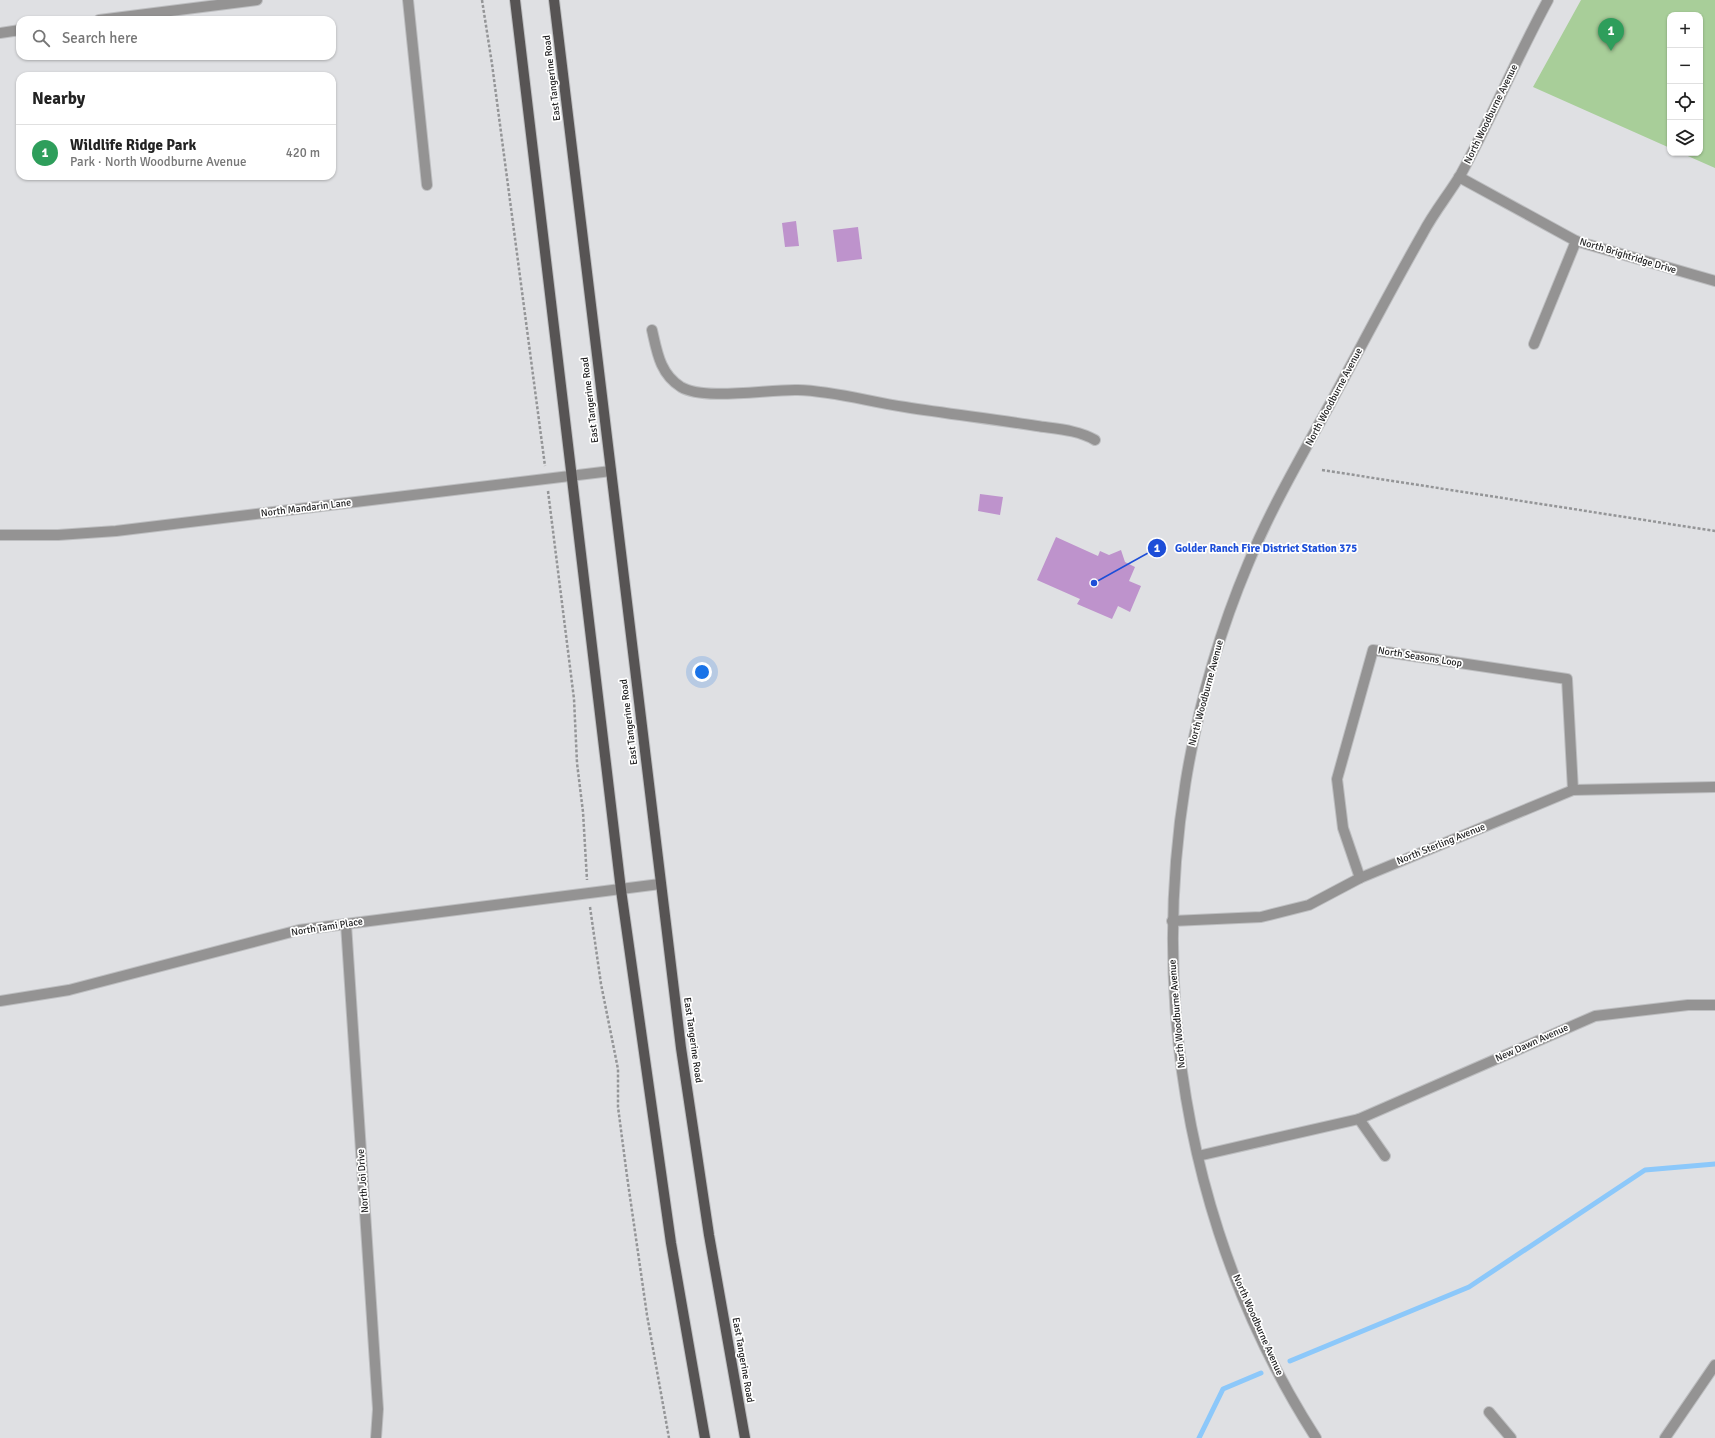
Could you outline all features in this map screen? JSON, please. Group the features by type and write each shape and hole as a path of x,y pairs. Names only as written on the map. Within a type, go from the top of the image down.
{"main road":[{"path":"515,0 621,890 671,1243 705,1438"},
{"name":"East Tangerine Road","path":"554,0 660,884 695,1147 745,1438"}],"street":[{"path":"131,16 257,0"},
{"path":"408,0 427,185"},
{"name":"North Woodburne Avenue","path":"1316,1438 1296,1405 1259,1332 1220,1233 1198,1156 1186,1099 1172,962 1172,921 1176,849 1190,754 1206,686 1234,600 1265,526 1425,229 1459,177 1548,0"},
{"path":"0,33 16,31"},
{"name":"North Brightridge Drive","path":"1459,177 1576,241 1715,281"},
{"path":"1534,344 1576,241"},
{"path":"652,330 662,367 672,380 682,388 692,391 715,394 782,390 824,392 906,407 993,418 1070,431 1095,440"},
{"name":"North Mandarin Lane","path":"0,535 58,535 116,531 611,471"},
{"name":"North Seasons Loop","path":"1360,878 1343,828 1337,779 1373,650 1567,679 1573,790"},
{"name":"North Sterling Avenue","path":"1172,921 1262,917 1309,905 1360,878 1573,790 1715,787"},
{"name":"North Tami Place","path":"0,1001 70,990 299,930 660,884"},
{"name":"North Joi Drive","path":"346,924 378,1409 376,1438"},
{"name":"New Dawn Avenue","path":"1198,1156 1359,1119 1595,1016 1688,1005 1715,1005"},
{"path":"1359,1119 1385,1156"},
{"path":"1665,1438 1715,1365"},
{"path":"1489,1412 1511,1438"}],"path":[{"path":"482,0 493,72 574,699 577,763 583,812 588,894 596,954 609,1030 617,1065 618,1107 627,1176 648,1321 668,1438"},
{"path":"1322,470 1715,531"}],"green space":[{"path":"1581,0 1715,0 1715,168 1688,156 1703,156 1703,12 1667,12 1667,147 1533,87"}],"building":[{"path":"796,221 799,246 785,247 782,223"},
{"path":"858,227 862,259 837,262 833,230"},
{"path":"980,494 1003,497 1000,515 978,511"},
{"path":"1056,537 1098,556 1100,551 1109,555 1121,550 1125,562 1135,567 1129,581 1141,586 1130,612 1118,606 1112,619 1077,604 1080,599 1037,580"}],"waterway":[{"path":"1290,1361 1469,1287 1645,1170 1715,1164"},
{"path":"1199,1438 1223,1389 1261,1373"}],"place":[{"name":"Wildlife Ridge Park","path":"1611,51"},
{"name":"Golder Ranch Fire District Station 375","path":"1094,583"}]}
